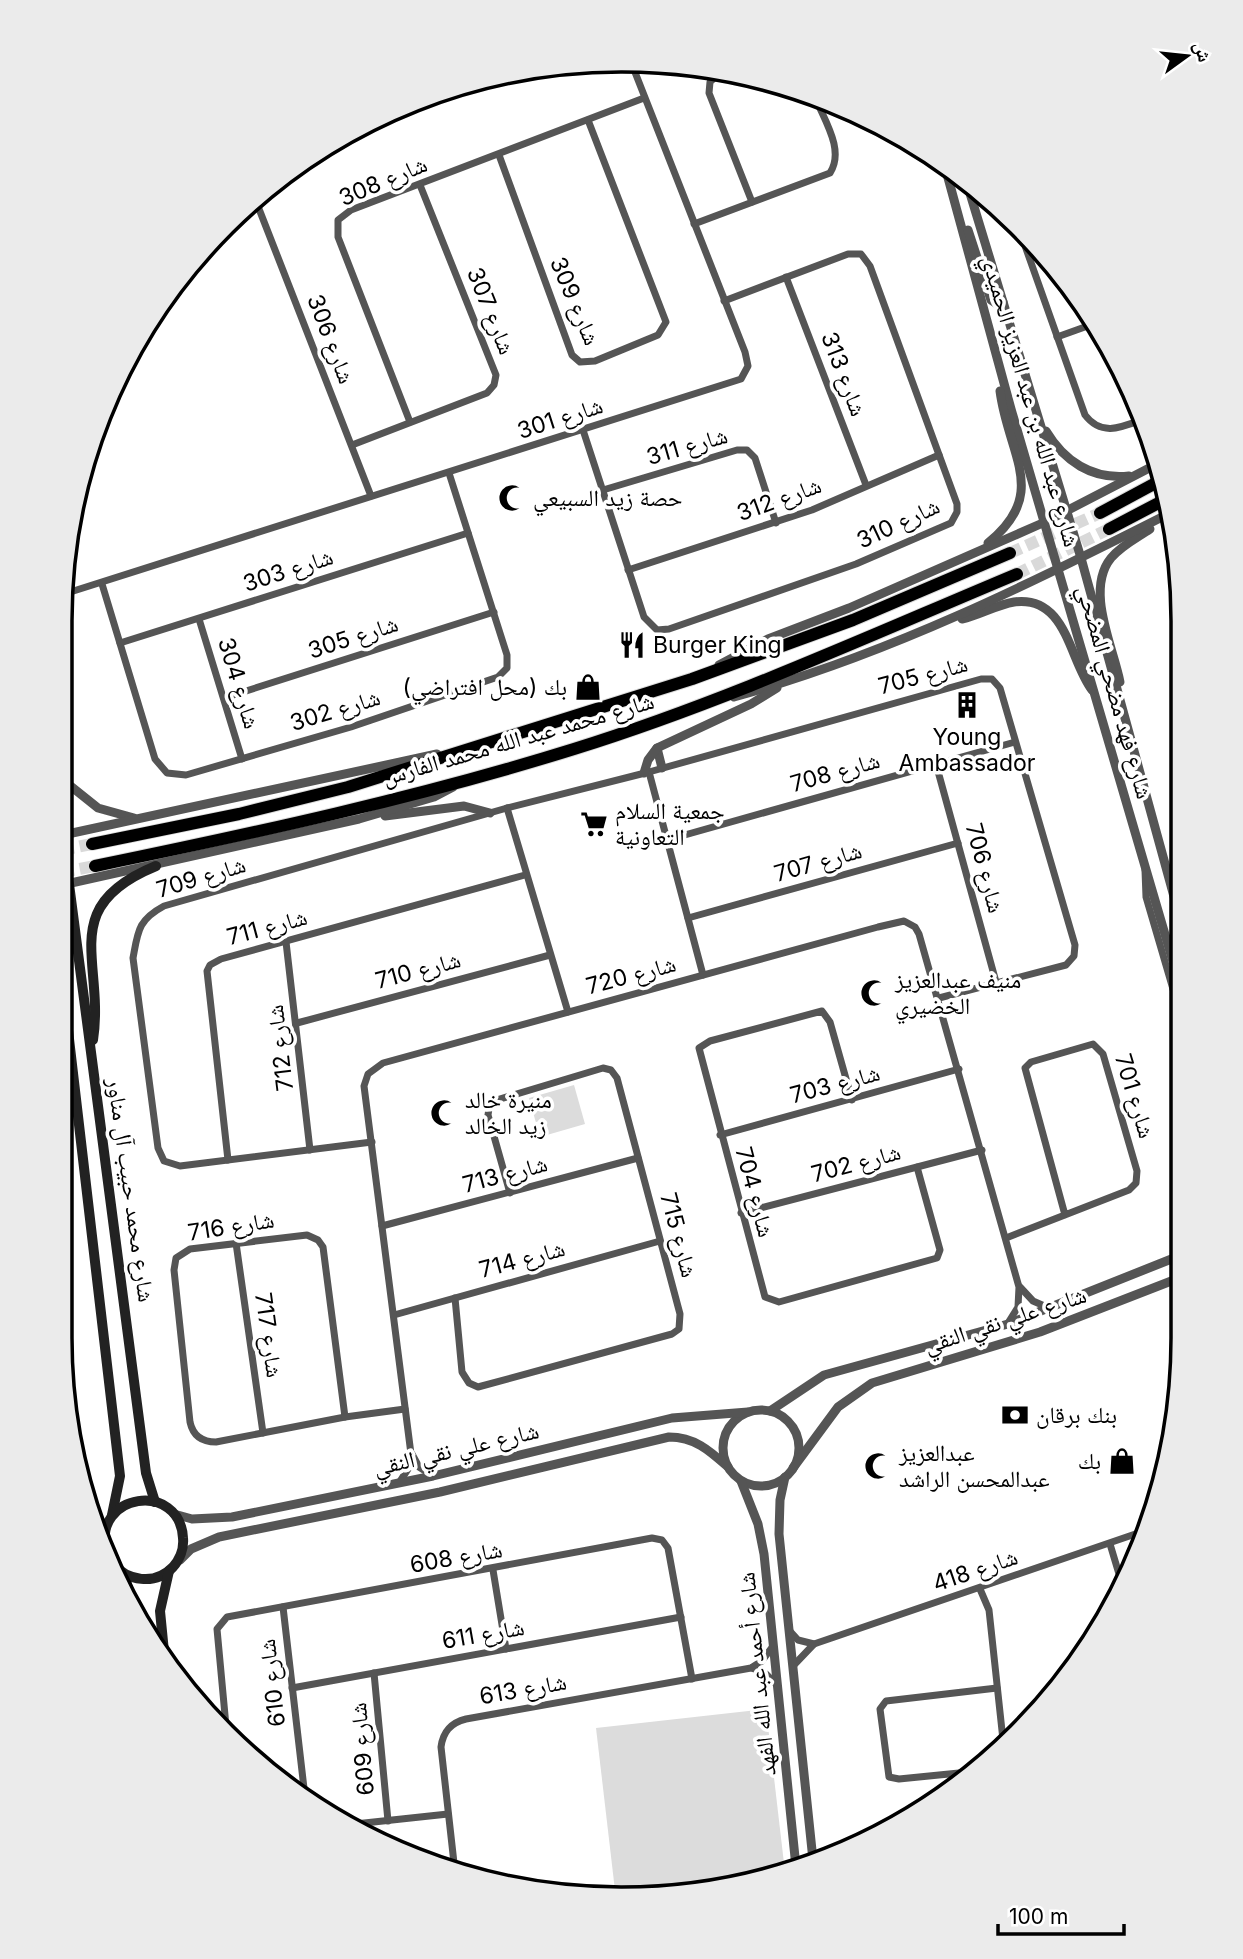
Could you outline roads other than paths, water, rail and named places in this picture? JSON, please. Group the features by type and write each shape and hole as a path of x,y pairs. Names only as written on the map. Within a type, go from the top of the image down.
{"main road":[{"path":"1100,513 1154,484"},
{"path":"1109,529 1158,503"},
{"name":"شارع محمد عبد الله محمد الفارس","path":"92,844 299,799 704,675 853,620 1010,553"},
{"name":"شارع محمد عبد الله محمد الفارس","path":"95,866 293,824 573,750 676,714 1017,574"},
{"path":"91,1057 95,1016 90,946 95,918 117,887 134,875 156,866"},
{"name":"شارع محمد حبيب آل مناور","path":"72,926 109,1175 146,1473 155,1502"},
{"name":"شارع محمد حبيب آل مناور","path":"72,1065 120,1476 107,1529"},
{"path":"110,1519 131,1502 155,1502 173,1514 182,1528 183,1541 172,1567 160,1611 163,1641"},
{"path":"124,1572 145,1580 172,1567"}],"street":[{"name":"شارع 301","path":"73,592 741,379 747,370 747,360 635,72"},
{"path":"713,79 709,93 752,202"},
{"name":"شارع 308","path":"410,422 338,237 338,220 351,211 644,97"},
{"path":"694,225 831,173 837,163 837,152 820,109"},
{"name":"شارع 309","path":"499,155 570,350 580,362 595,361 658,334 666,322 588,121"},
{"name":"شارع عبد الله بن عبد العزيز الحميدي","path":"949,180 998,361 1059,568"},
{"name":"شارع 307","path":"352,446 486,393 494,385 496,375 420,185"},
{"path":"955,200 991,300 997,304 1003,302"},
{"name":"شارع عبد الله بن عبد العزيز الحميدي","path":"976,201 1003,302 1081,558"},
{"name":"شارع 306","path":"259,208 371,496"},
{"path":"1026,250 1090,422 1111,430 1133,423"},
{"name":"شارع 310","path":"583,430 647,623 663,630 856,564 911,542 954,520 957,504 870,266 861,254 848,254 724,301"},
{"name":"شارع 313","path":"786,277 866,485"},
{"path":"1057,337 1086,327"},
{"path":"979,551 1010,524 1020,506 1023,485 1001,397 998,361"},
{"path":"1038,419 1058,449 1080,467 1106,476 1134,475"},
{"name":"شارع 311","path":"603,490 737,450 747,450 755,458 776,523"},
{"name":"شارع 312","path":"628,570 776,523 939,455"},
{"path":"704,675 768,639 849,608 1045,522 1149,468"},
{"name":"شارع 302","path":"102,584 155,759 163,771 181,776 351,727 498,677 508,662 449,473"},
{"path":"676,714 784,683 950,621 1162,518"},
{"path":"1126,726 1117,668 1101,601 1101,578 1115,553 1162,520"},
{"name":"شارع 303","path":"120,643 468,533"},
{"name":"شارع فهد مضحي المضحي","path":"1081,558 1171,886"},
{"name":"شارع فهد مضحي المضحي","path":"1059,568 1171,955"},
{"path":"950,621 979,615 1012,602 1026,602 1041,608 1063,627 1082,674 1097,696"},
{"name":"شارع 305","path":"224,698 494,612"},
{"name":"شارع 304","path":"199,619 242,759"},
{"name":"شارع 705","path":"507,808 987,678 992,679 1000,688 1075,945 1074,956 1066,965 939,998"},
{"path":"703,975 646,772 648,760 657,748 751,704 784,683"},
{"name":"شارع 708","path":"667,840 1014,742"},
{"path":"657,748 662,768"},
{"path":"72,835 435,754 456,753"},
{"name":"شارع 706","path":"936,764 996,982"},
{"path":"72,883 359,819 441,794 459,781"},
{"path":"72,787 98,808 139,818"},
{"path":"359,819 464,806 490,813"},
{"path":"507,808 568,1012"},
{"name":"شارع 709","path":"372,1142 172,1165 160,1156 133,958 138,929 148,915 164,906 507,808"},
{"name":"شارع 707","path":"688,918 958,843"},
{"path":"1145,866 1146,897 1171,982"},
{"name":"شارع 711","path":"228,1160 208,971 214,961 525,875"},
{"name":"شارع 720","path":"411,1454 364,1086 368,1074 375,1067 904,921 911,923 919,934 1019,1287 1018,1307 1008,1324"},
{"name":"شارع 712","path":"286,942 310,1150"},
{"name":"شارع 710","path":"297,1023 550,955"},
{"name":"شارع 704","path":"852,1100 830,1022 827,1015 817,1010 710,1041 699,1048 761,1289 771,1300 779,1301 937,1258 940,1251 918,1167"},
{"name":"شارع 701","path":"1006,1238 1065,1215 1129,1190 1138,1179 1103,1054 1093,1044 1031,1062 1025,1068 1065,1215"},
{"name":"شارع 715","path":"455,1298 462,1372 469,1383 478,1387 672,1334 679,1329 680,1314 617,1078 611,1070 603,1068 498,1098 487,1106 510,1193"},
{"name":"شارع 703","path":"720,1136 959,1069"},
{"name":"شارع 702","path":"741,1213 982,1150"},
{"name":"شارع 713","path":"382,1226 638,1158"},
{"name":"شارع 716","path":"345,1417 321,1243 307,1235 182,1252 175,1262 190,1422 195,1434 207,1441 405,1409"},
{"name":"شارع 714","path":"394,1315 660,1241"},
{"name":"شارع 717","path":"236,1243 263,1433"},
{"name":"شارع علي نقي النقي","path":"770,1411 824,1376 1008,1324 1171,1260"},
{"path":"1144,1272 1151,1279 1149,1290"},
{"name":"شارع علي نقي النقي","path":"793,1468 838,1407 872,1383 1040,1332 1171,1281"},
{"path":"1019,1287 1033,1301 1051,1308"},
{"path":"770,1411 790,1423 796,1433 799,1445 793,1468 785,1477 764,1486 741,1481 728,1468 723,1446 725,1435 738,1417 748,1412 770,1411"},
{"name":"شارع علي نقي النقي","path":"173,1514 192,1519 220,1518 433,1476 672,1418 748,1412"},
{"name":"شارع علي نقي النقي","path":"172,1567 191,1549 219,1537 440,1492 670,1437 685,1438 701,1444 728,1468"},
{"path":"411,1454 419,1467 433,1476"},
{"path":"399,1483 408,1469 411,1454"},
{"name":"شارع أحمد عبد الله الفهد","path":"785,1477 778,1523 811,1853"},
{"name":"شارع أحمد عبد الله الفهد","path":"741,1481 762,1539 795,1859"},
{"path":"105,1524 110,1519"},
{"name":"شارع 418","path":"793,1666 814,1644 1134,1535"},
{"name":"شارع 608","path":"225,1718 218,1625 227,1617 659,1539 668,1548 692,1679"},
{"path":"1111,1544 1119,1572"},
{"path":"492,1570 506,1649"},
{"path":"981,1589 989,1610 1002,1733"},
{"name":"شارع 610","path":"283,1607 303,1785"},
{"name":"شارع 611","path":"292,1688 681,1617"},
{"path":"789,1629 798,1640 814,1644"},
{"path":"751,1668 762,1661 773,1646"},
{"path":"751,1668 766,1674 777,1685"},
{"name":"شارع 613","path":"454,1861 442,1742 447,1729 455,1722 751,1668"},
{"name":"شارع 609","path":"374,1673 388,1821"},
{"path":"957,1773 899,1779 889,1777 880,1709 887,1701 997,1688"},
{"path":"364,1823 449,1814"},
{"path":"794,1849 803,1851 811,1847"}],"tunnel":[{"path":"1010,553 1100,513"},
{"path":"1017,574 1109,529"},
{"path":"72,848 92,844"},
{"path":"72,870 95,866"}],"place":[{"name":"حصة زيد السبيعي","path":"512,498"},
{"name":"Burger King","path":"632,645"},
{"name":"بك (محل افتراضي)","path":"588,687"},
{"name":"Young Ambassador","path":"967,705"},
{"name":"جمعية السلام التعاونية","path":"594,824"},
{"name":"منيف عبدالعزيز الخضيري","path":"874,993"},
{"name":"منيرة خالد زيد الخالد","path":"444,1113"},
{"name":"بنك برقان","path":"1015,1415"},
{"name":"بك","path":"1122,1461"},
{"name":"عبدالعزيز عبدالمحسن الراشد","path":"878,1466"}]}
